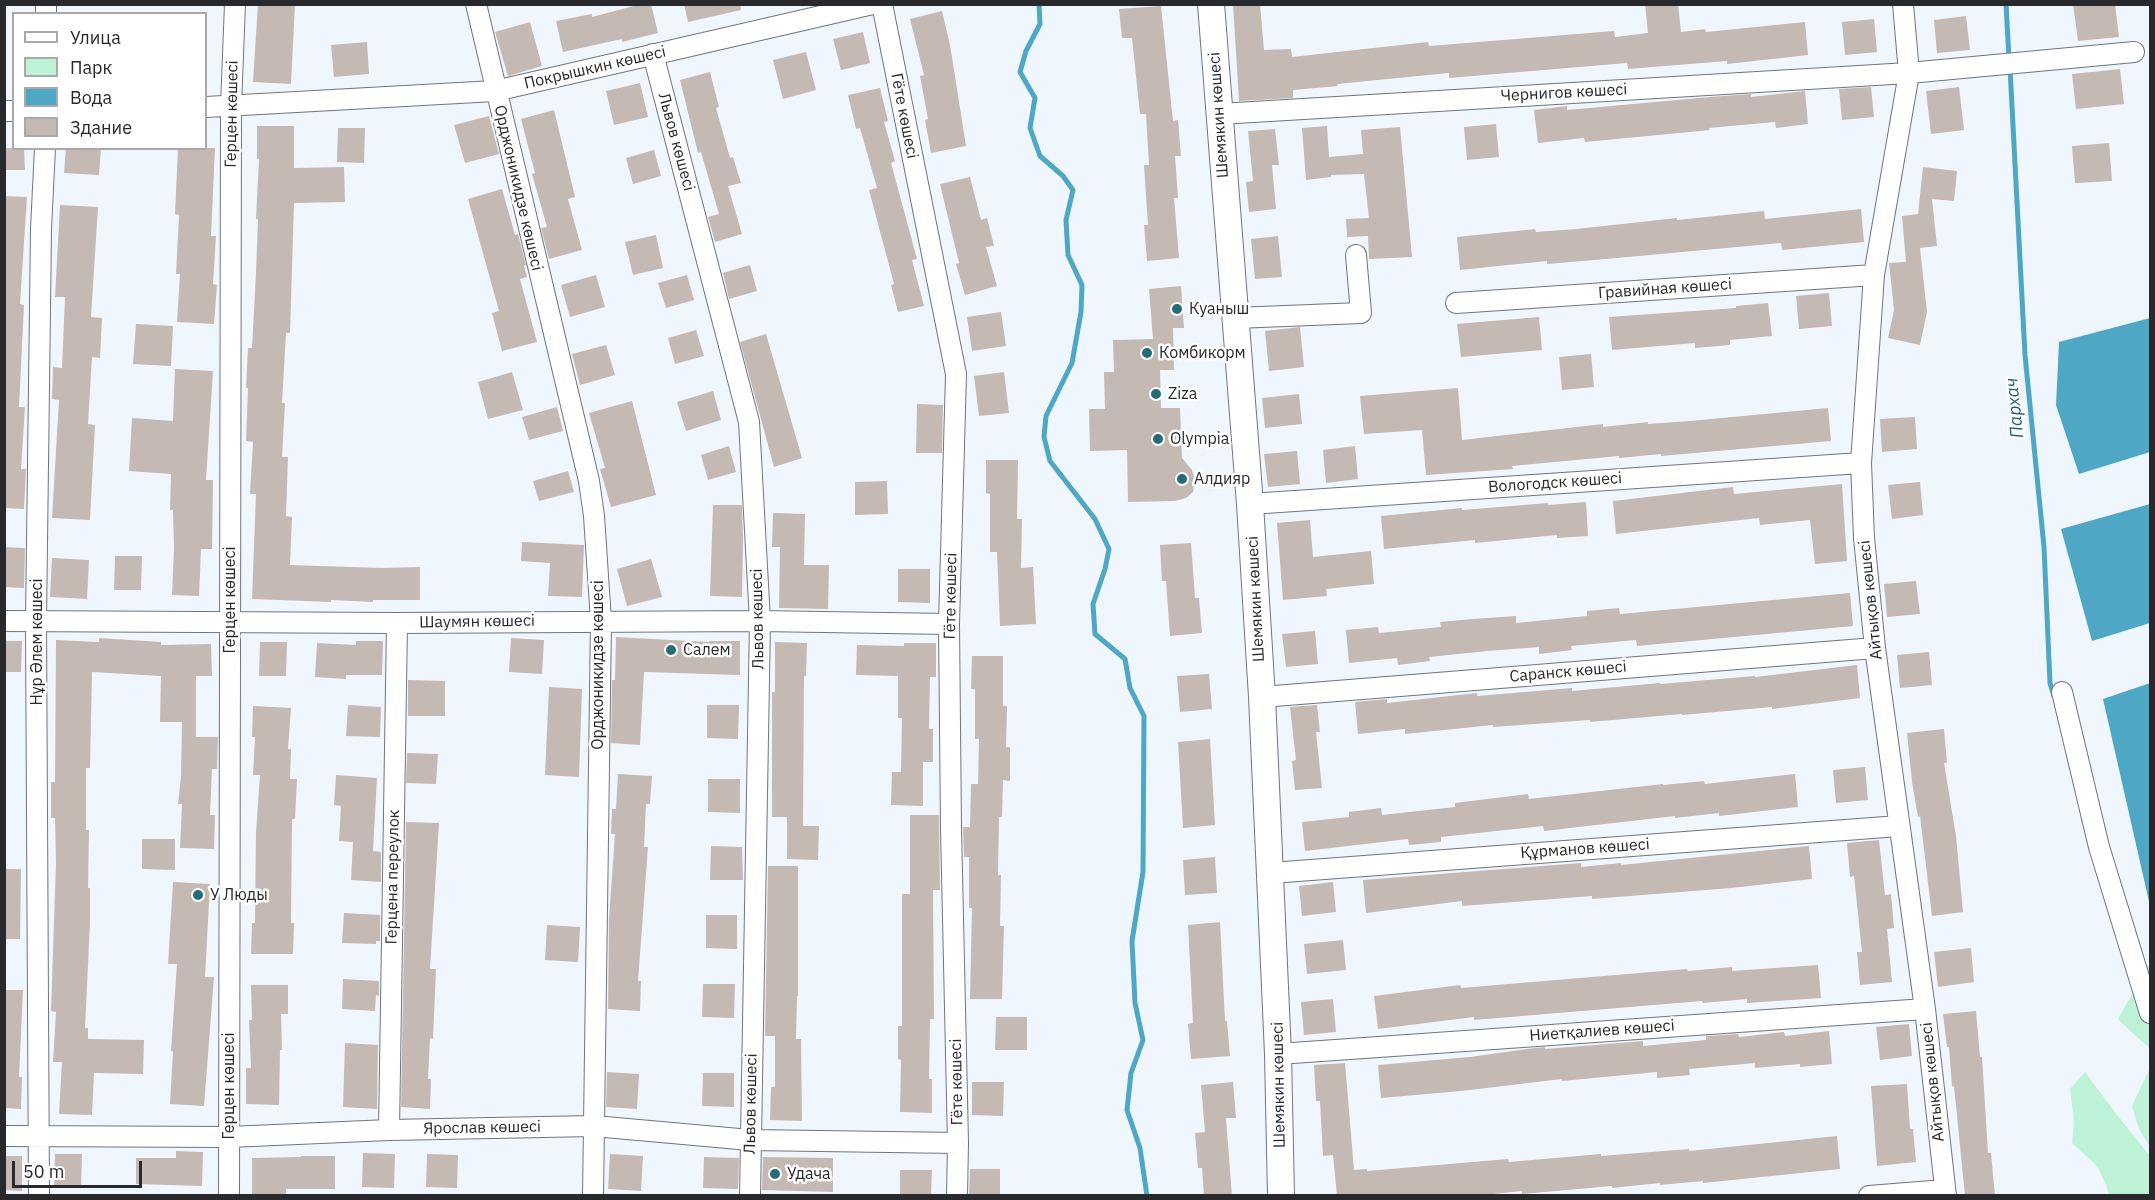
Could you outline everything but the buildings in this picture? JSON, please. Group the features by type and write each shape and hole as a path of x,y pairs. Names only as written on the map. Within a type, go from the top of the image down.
{"main road":[{"name":"Шемякин көшесі","path":"1211,4 1250,504 1262,697 1278,1054 1281,1196"}],"street":[{"name":"Герцен көшесі","path":"229,1196 231,106 235,4"},
{"name":"Орджоникидзе көшесі","path":"476,4 589,481 594,516 601,621 593,1196"},
{"name":"Покрышкин көшесі","path":"207,107 495,91 873,4"},
{"name":"Гёте көшесі","path":"882,4 956,374 949,624 957,1196"},
{"name":"Айтықов көшесі","path":"1903,4 1909,72 1874,275 1861,463 1864,538 1875,648 1925,1009 1945,1193"},
{"name":"Чернигов көшесі","path":"1219,114 1909,72 2134,52"},
{"name":"Львов көшесі","path":"653,54 749,422 760,621 750,1196"},
{"name":"Нұр Әлем көшесі","path":"39,1196 36,621 41,229 45,150"},
{"path":"1235,318 1360,312 1356,255"},
{"name":"Гравийная көшесі","path":"1456,303 1874,275"},
{"name":"Вологодск көшесі","path":"1250,504 1861,463"},
{"name":"Шаумян көшесі","path":"4,621 397,623 760,621 949,624"},
{"name":"Герцена переулок","path":"389,1130 397,623"},
{"name":"Саранск көшесі","path":"1262,697 1875,648"},
{"path":"2062,692 2099,847 2151,1013"},
{"name":"Құрманов көшесі","path":"1271,873 1899,826"},
{"name":"Ниетқалиев көшесі","path":"1278,1054 1925,1009"},
{"name":"Ярослав көшесі","path":"4,1136 229,1137 389,1130 594,1126 750,1140 958,1143"},
{"path":"1869,1196 1945,1193"}],"green space":[{"path":"2144,964 2150,966 2150,1048 2118,1019 2134,991"},
{"path":"2150,1068 2150,1147 2139,1129 2132,1106"},
{"path":"2085,1072 2150,1156 2150,1195 2109,1195 2097,1166 2072,1143 2074,1122 2070,1089"}],"water":[{"path":"2150,318 2150,452 2079,474 2056,405 2059,342"},
{"path":"2150,504 2150,623 2092,641 2061,529"},
{"path":"2150,683 2150,906 2103,699"}],"waterway":[{"path":"1039,4 1040,24 1026,51 1020,72 1035,98 1030,128 1040,156 1063,176 1073,190 1066,220 1068,255 1082,285 1081,312 1072,363 1046,416 1044,437 1050,461 1095,519 1109,549 1093,604 1095,634 1125,659 1130,688 1144,716 1143,872 1132,941 1135,1003 1143,1040 1131,1073 1127,1110 1140,1148 1147,1196"},
{"name":"Пархач","path":"2006,4 2009,59"},
{"name":"Пархач","path":"2010,68 2025,355 2044,547 2050,683 2054,696"}],"place":[{"name":"Куаныш","path":"1177,309"},
{"name":"Комбикорм","path":"1147,353"},
{"name":"Ziza","path":"1156,394"},
{"name":"Olympia","path":"1158,439"},
{"name":"Алдияр","path":"1182,479"},
{"name":"Салем","path":"671,650"},
{"name":"У Люды","path":"198,895"},
{"name":"Удача","path":"775,1174"}]}
